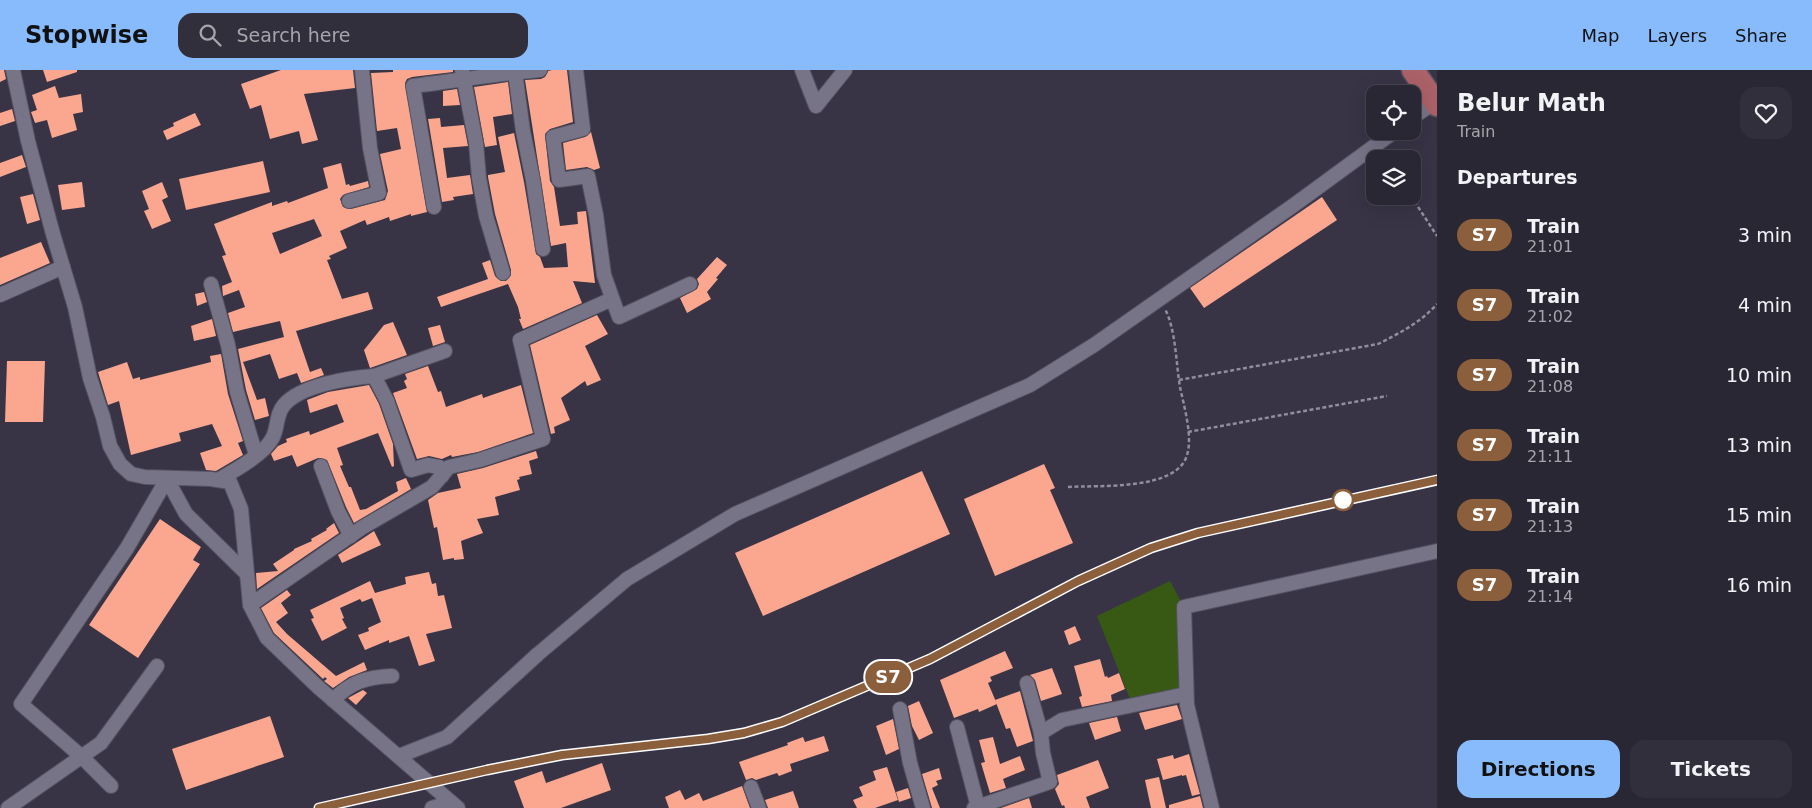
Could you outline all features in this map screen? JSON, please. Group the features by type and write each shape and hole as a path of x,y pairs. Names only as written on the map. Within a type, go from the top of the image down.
{"main road":[{"path":"1413,70 1436,104"}],"street":[{"path":"14,70 28,141 75,307 90,378 104,417 110,446 116,458 131,474 145,477 230,482 241,509 250,605 267,638 333,700 455,805"},
{"path":"349,201 379,193 370,148 362,70"},
{"path":"434,207 413,86 462,75 540,70"},
{"path":"576,70 583,129 553,137 559,180 588,176 596,215 604,275 620,316 690,284"},
{"path":"802,70 816,106 845,70"},
{"path":"515,72 523,131 533,180 542,249"},
{"path":"462,75 476,144 479,178 486,216 504,273"},
{"path":"1421,113 1436,104"},
{"path":"399,756 447,737 538,654 627,579 726,519 1030,385 1160,299 1383,140"},
{"path":"0,295 63,267"},
{"path":"211,284 256,455"},
{"path":"250,605 351,536 432,487 449,467 480,460 543,439 520,340 612,299"},
{"path":"218,480 250,461 272,440 282,406 294,395 346,378 374,376 445,351"},
{"path":"374,376 387,401 411,470 428,465 439,467 442,476"},
{"path":"321,466 338,511 351,536"},
{"path":"167,479 186,514 246,573"},
{"path":"111,786 82,757 21,704 127,548 167,479"},
{"path":"1212,808 1187,705 1184,607 1437,551"},
{"path":"8,808 100,743 157,666"},
{"path":"333,700 346,688 372,677 392,676"},
{"path":"957,727 976,807 1050,782 1043,753 1041,733 1027,683"},
{"path":"1041,733 1062,720 1186,694"},
{"path":"900,709 910,763 923,808"},
{"path":"751,787 759,808"},
{"path":"432,808 455,805"}],"path":[{"path":"1417,205 1437,236"},
{"path":"1068,487 1137,484 1163,478 1180,468 1187,456 1188,432 1168,314 1160,299"},
{"path":"1179,380 1378,344 1404,331 1429,313 1437,304"},
{"path":"1188,432 1387,396"}],"green space":[{"path":"1170,581 1184,607 1186,694 1132,704 1097,616"}],"building":[{"path":"0,70 4,70 6,79 0,82"},
{"path":"43,70 77,70 77,72 47,82"},
{"path":"281,70 353,70 355,88 304,94 318,140 302,144 299,131 270,139 261,105 250,109 241,84"},
{"path":"393,70 453,70 453,72 412,77 407,79 405,83 427,212 411,216 411,214 390,221 389,217 367,225 365,220 340,231 347,248 329,256 331,259 327,260 342,299 368,292 373,309 296,331 310,372 321,368 324,375 301,383 297,373 279,379 270,354 243,362 257,400 265,398 269,416 255,420 246,390 238,349 284,337 280,321 233,332 228,313 245,307 239,290 223,296 222,286 232,282 222,256 226,255 214,224 272,202 272,206 287,201 288,203 328,188 323,168 341,163 346,185 349,184 350,186 368,181 369,187 343,195 340,199 343,207 351,209 385,200 388,191 380,154 401,149 397,128 377,131 371,73 393,72","holes":["314,219 322,236 280,254 272,233"]},
{"path":"567,70 573,122 550,129 545,134 550,181 554,187 560,226 578,224 577,212 586,211 595,283 573,281 582,303 523,329 519,319 521,319 518,307 508,284 441,307 437,297 488,279 482,263 490,260 495,276 501,281 506,281 511,275 495,214 488,177 488,175 505,172 498,137 514,133 536,254 540,257 544,268 568,267 566,243 551,246 525,80 541,79 545,77 548,71"},
{"path":"508,82 512,114 493,117 497,145 485,147 474,87"},
{"path":"55,86 59,98 81,94 83,112 73,114 77,130 52,138 47,120 35,123 31,112 37,110 32,95"},
{"path":"457,89 460,105 443,106 443,91"},
{"path":"12,109 15,121 0,126 0,113"},
{"path":"195,113 201,125 167,140 163,131 174,126 173,123"},
{"path":"440,118 441,127 464,125 468,146 443,148 447,178 470,175 473,194 453,197 454,200 442,202 428,119"},
{"path":"591,132 600,168 594,170 587,167 566,170 563,143 585,137"},
{"path":"22,155 26,167 0,177 0,163"},
{"path":"263,161 270,192 186,210 179,179"},
{"path":"82,182 85,207 62,210 58,185"},
{"path":"162,182 168,197 162,200 171,221 152,229 144,211 149,209 142,191"},
{"path":"33,194 40,220 27,224 20,197"},
{"path":"1322,197 1337,220 1204,308 1190,288"},
{"path":"41,242 50,263 0,285 0,258"},
{"path":"717,257 727,265 707,292 711,299 687,313 680,298 697,289 699,284 697,279"},
{"path":"204,292 207,302 197,306 195,294"},
{"path":"597,315 608,334 585,346 601,380 587,386 585,381 561,398 570,420 554,427 555,433 551,434 530,345"},
{"path":"212,319 216,336 194,341 191,326"},
{"path":"393,322 407,355 370,368 364,350 384,325"},
{"path":"440,325 445,342 433,346 428,328"},
{"path":"221,354 228,394 243,441 238,443 243,455 216,471 206,470 200,453 222,446 212,424 179,433 181,441 131,455 119,401 108,405 98,372 127,362 133,379 140,377 140,380 211,362 210,356"},
{"path":"7,361 45,361 43,422 5,422"},
{"path":"428,366 438,392 441,391 446,407 482,394 483,398 521,385 533,433 478,452 452,457 451,455 442,459 429,456 417,459 393,393 407,388 404,381 407,379 405,374"},
{"path":"369,385 379,404 393,444 394,466 392,467 378,433 337,448 343,465 340,466 360,510 366,509 398,491 396,482 406,478 411,489 354,523 327,460 318,458 297,467 292,455 274,461 271,454 278,446 287,442 286,439 309,431 310,435 344,422 337,404 310,413 307,400 328,392"},
{"path":"536,451 538,458 529,461 532,474 519,477 520,479 517,480 520,490 495,497 499,515 477,519 483,533 461,541 464,559 443,560 437,527 434,528 428,500 438,493 461,488 457,474 483,468"},
{"path":"1044,464 1055,488 1050,490 1073,543 995,576 964,499"},
{"path":"922,471 950,534 763,616 735,553"},
{"path":"160,519 201,547 193,560 200,564 138,658 89,625"},
{"path":"334,523 339,533 257,589 256,573 278,571 273,564 294,549 312,541 311,539 327,530"},
{"path":"374,531 381,545 342,563 338,555"},
{"path":"429,572 432,584 436,583 438,596 444,595 452,628 426,634 435,661 419,666 409,636 389,643 389,640 365,650 358,635 369,631 368,628 381,622 372,598 362,602 360,599 340,608 344,618 342,619 347,628 322,641 311,619 314,618 310,610 370,581 375,593 406,584 405,577"},
{"path":"287,590 291,595 281,603 288,613 276,622 287,634 336,676 364,662 367,670 349,677 333,688 324,681 327,679 325,677 323,679 274,633 261,608"},
{"path":"1075,626 1081,640 1069,645 1064,631"},
{"path":"1005,651 1013,668 990,677 992,681 988,683 997,704 979,712 978,709 954,718 940,680"},
{"path":"1100,659 1105,677 1107,676 1108,678 1119,673 1125,689 1111,695 1112,701 1082,707 1079,697 1082,696 1074,666"},
{"path":"1052,668 1062,694 1041,701 1035,680 1030,675"},
{"path":"363,690 367,693 356,705 348,698"},
{"path":"1020,691 1033,741 1017,747 1010,728 1006,729 995,700"},
{"path":"919,701 933,733 919,740 912,726 908,706"},
{"path":"1177,705 1182,719 1145,730 1139,713"},
{"path":"270,716 284,757 186,790 172,749"},
{"path":"1117,717 1121,731 1095,740 1089,723"},
{"path":"893,719 899,749 886,755 876,726"},
{"path":"824,736 829,751 790,764 792,771 779,776 777,773 756,780 752,778 746,780 739,762 788,745 787,743 803,737 805,742"},
{"path":"993,737 1000,764 1020,756 1025,770 1003,779 1006,788 990,793 981,763 985,762 979,740"},
{"path":"1189,754 1200,794 1192,796 1186,775 1163,780 1157,759 1173,755 1174,759"},
{"path":"1098,760 1109,788 1086,797 1090,808 1065,808 1064,805 1062,806 1055,789 1059,784 1057,775"},
{"path":"602,763 611,790 561,808 524,808 514,781 542,771 546,783"},
{"path":"887,767 898,800 875,808 857,808 853,800 863,796 859,787 876,780 873,771"},
{"path":"939,768 942,779 936,781 938,785 932,788 940,808 932,808 922,774"},
{"path":"1159,777 1166,808 1151,808 1145,780"},
{"path":"742,786 750,808 669,808 665,797 680,790 685,800 699,793 703,801"},
{"path":"908,788 911,798 899,802 896,792"},
{"path":"793,791 799,808 768,808 765,800"},
{"path":"1200,796 1203,808 1169,808 1169,805"},
{"path":"1029,798 1032,808 1001,808"}],"railway":[{"path":"319,808 562,755 708,739 744,733 781,722 930,659 1078,581 1151,548 1198,533 1437,480"}],"train":[{"name":"S7","path":"319,808 562,755 708,739 744,733 782,722 930,659 1078,581 1151,548 1198,533 1268,516 1437,480"}]}
